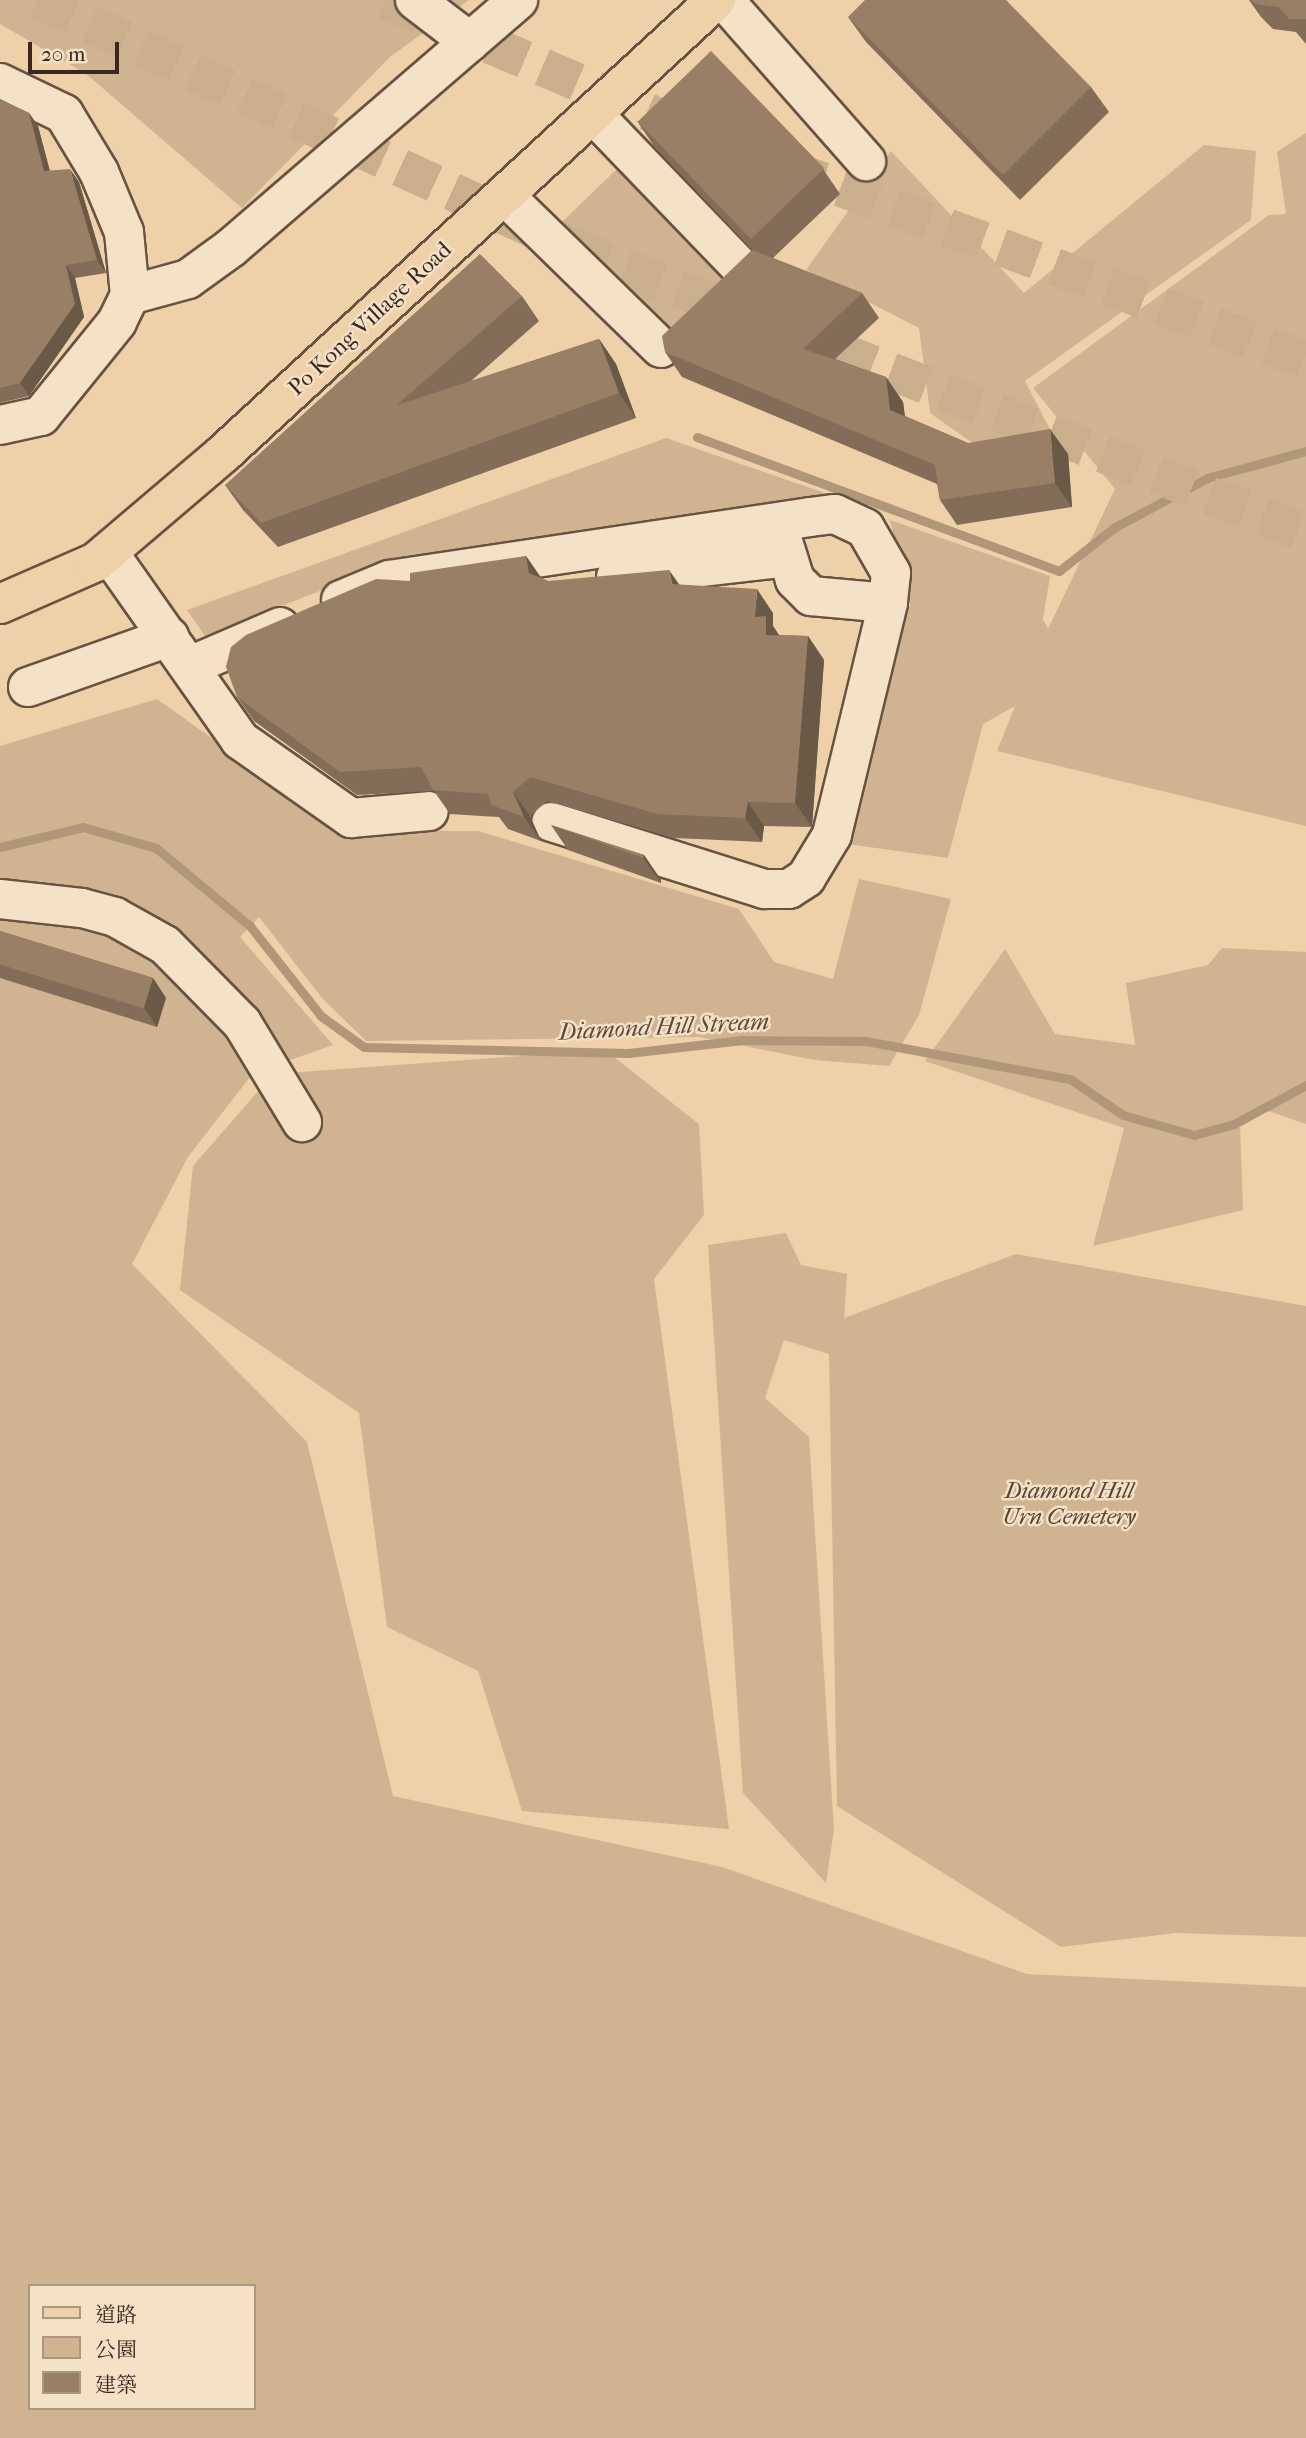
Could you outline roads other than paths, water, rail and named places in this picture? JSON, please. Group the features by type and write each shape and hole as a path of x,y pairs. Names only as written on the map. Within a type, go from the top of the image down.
{"main road":[{"name":"Po Kong Village Road","path":"0,604 108,552 716,0"}],"lane":[{"path":"415,0 470,42"},
{"path":"130,295 188,279 232,247 518,0"},
{"path":"724,0 866,161"},
{"path":"0,83 64,114 99,172 124,232 130,295 117,322 41,416 0,425"},
{"path":"593,114 742,269"},
{"path":"504,195 662,348"},
{"path":"551,822 764,889 789,889 806,878 832,835 888,603 891,573 884,550 865,527 835,514 783,540 563,583"},
{"path":"28,687 180,652 388,580 472,565 783,540"},
{"path":"783,540 795,580 811,596 888,603"},
{"path":"108,552 180,652 225,725 340,812 372,819 429,811"},
{"path":"0,900 82,908 116,917 164,945 242,1023 302,1122"}],"waterway":[{"path":"697,437 1059,571 1115,527 1207,478 1306,451"},
{"name":"Diamond Hill Stream","path":"0,847 83,827 156,848 250,926 321,1016 364,1047 628,1053 742,1040 866,1041 1070,1079 1123,1115 1194,1135 1234,1124 1306,1085"}],"tunnel":[{"path":"38,0 572,247 1306,533"},
{"path":"385,0 695,132"},
{"path":"787,168 1306,360"}],"park label":[{"name":"Diamond Hill Urn Cemetery","path":"1069,1504"}]}
